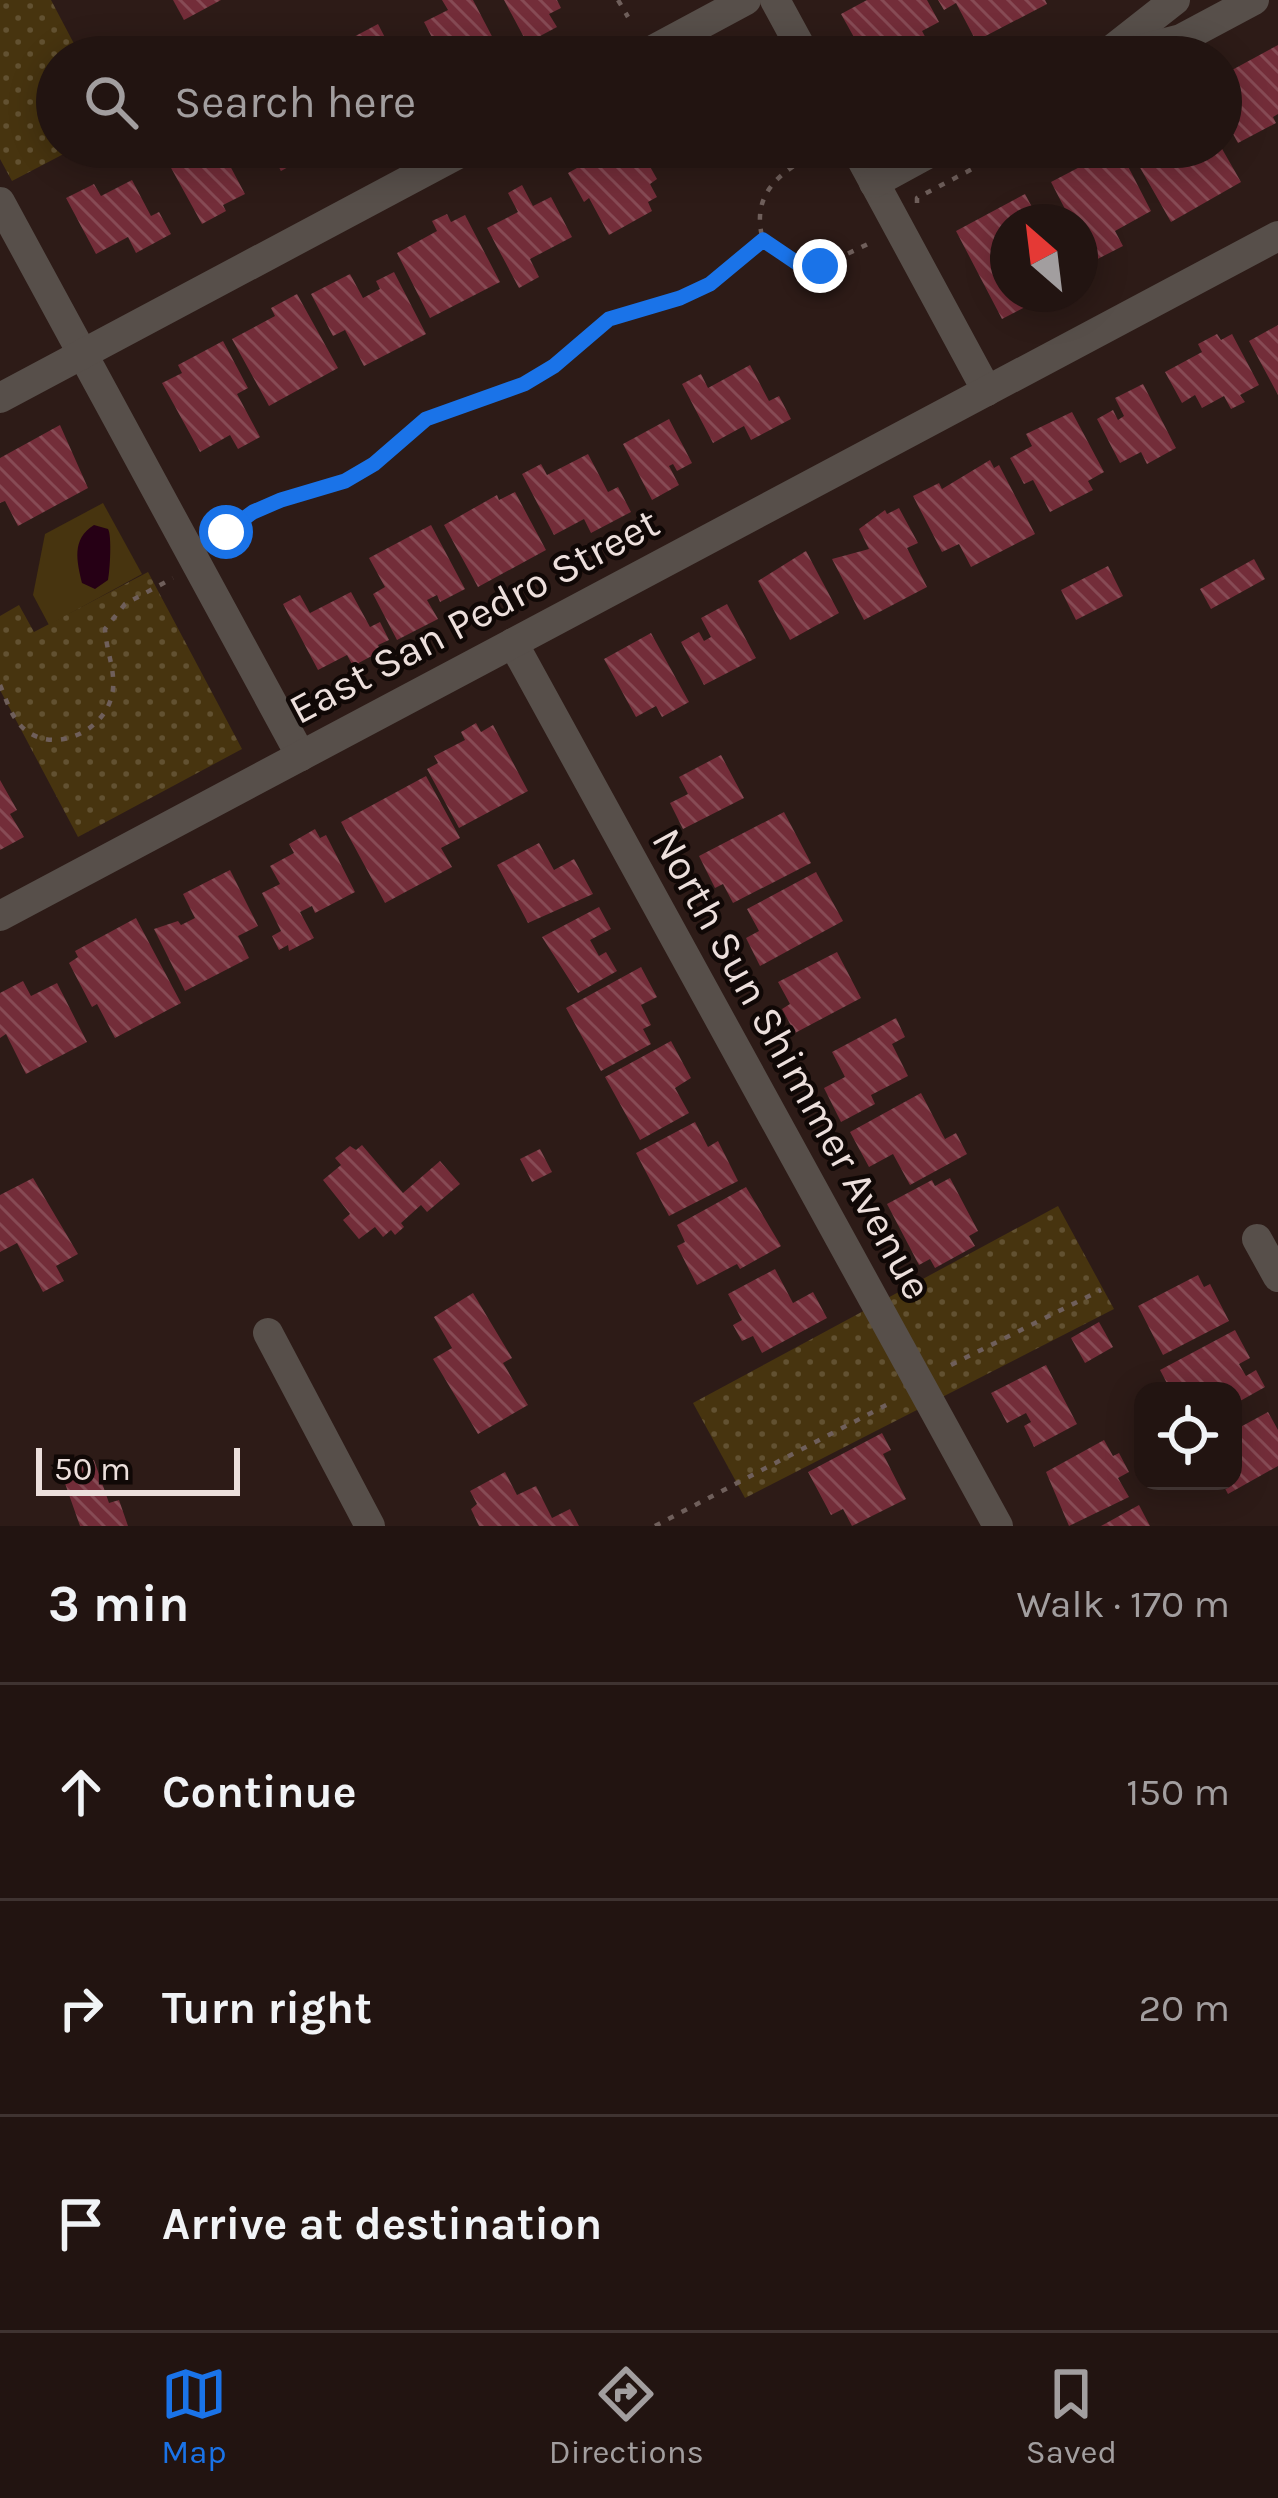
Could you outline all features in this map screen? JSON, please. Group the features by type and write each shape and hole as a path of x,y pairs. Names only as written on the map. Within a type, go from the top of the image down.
{"street":[{"path":"679,36 746,0"},
{"path":"775,0 795,36"},
{"path":"1132,36 1175,0"},
{"path":"1186,36 1254,0"},
{"path":"0,398 432,168"},
{"path":"866,168 987,391"},
{"path":"874,183 902,168"},
{"path":"0,202 301,756"},
{"name":"East San Pedro Street","path":"0,916 1278,236"},
{"name":"North Sun Shimmer Avenue","path":"513,643 998,1526"},
{"path":"1257,1239 1278,1277"},
{"path":"268,1333 370,1526"}],"path":[{"path":"619,0 628,17"},
{"path":"789,168 766,188 759,207 763,240 800,265 820,266 875,240"},
{"path":"916,217 917,198 975,168"},
{"path":"214,554 226,532 253,512 345,481 374,464 426,419 524,384 554,366 609,319 710,284 763,240"},
{"path":"0,685 13,715 26,730 64,740 90,730 106,711 113,691 105,628 125,604 178,575"},
{"path":"951,1365 1101,1290"},
{"path":"656,1526 890,1403"}],"shaded area":[{"path":"0,0 51,0 70,36 36,36 37,168 12,181 0,159"},
{"path":"103,503 142,574 49,625 33,595 45,534"},
{"path":"94,525 108,529 110,545 108,580 95,589 82,583 78,559 82,537"},
{"path":"148,572 242,749 78,837 0,690 0,616 19,605 34,632"},
{"path":"1058,1206 1114,1309 745,1498 693,1403"}],"building":[{"path":"173,0 221,0 184,20"},
{"path":"442,0 473,0 492,36 431,36 424,22 448,10"},
{"path":"504,0 557,0 561,8 549,14 557,27 540,36 523,36"},
{"path":"867,0 927,0 939,22 922,31 925,36 853,36 841,14"},
{"path":"938,0 1045,0 1047,4 986,36 973,36 956,3 944,10"},
{"path":"378,24 384,36 355,36"},
{"path":"1278,45 1276,123 1242,141 1242,65"},
{"path":"171,168 231,168 245,194 202,224"},
{"path":"577,168 651,168 657,179 650,184 657,197 648,202 652,211 609,235 589,198 584,202 568,173"},
{"path":"1078,168 1129,168 1151,211 1115,231 1123,246 1098,259 1098,204 1062,204 1051,182"},
{"path":"1140,168 1233,168 1241,182 1171,222"},
{"path":"132,180 151,216 159,212 171,234 136,253 128,237 96,254 66,198 94,184 101,196"},
{"path":"522,185 533,206 551,197 572,237 530,259 539,277 519,288 487,228 518,212 508,193"},
{"path":"1025,194 1030,204 1006,204"},
{"path":"990,213 990,296 956,231"},
{"path":"447,214 451,222 465,215 500,282 430,318 397,253 437,231 432,221"},
{"path":"394,272 426,334 364,366 345,330 333,336 311,294 350,274 363,298 380,289 376,281"},
{"path":"297,294 338,368 269,406 232,339 275,316 271,308"},
{"path":"1278,325 1278,395 1249,341"},
{"path":"1217,334 1221,340 1232,334 1259,385 1240,395 1245,402 1231,409 1224,396 1202,408 1195,395 1182,403 1165,372 1202,352 1198,344"},
{"path":"223,341 248,388 237,394 260,437 238,449 230,435 200,452 162,383 182,373 178,365"},
{"path":"750,365 769,401 779,396 791,419 751,440 744,426 713,443 682,384 701,374 708,388"},
{"path":"1143,384 1176,448 1147,464 1141,452 1120,463 1097,419 1113,410 1118,420 1124,416 1115,398"},
{"path":"1072,412 1104,472 1088,481 1093,490 1050,512 1033,480 1024,484 1010,458 1032,446 1026,434"},
{"path":"669,419 692,463 677,471 673,464 669,466 679,485 652,500 623,444"},
{"path":"60,425 88,488 18,526 5,501 0,503 0,458"},
{"path":"588,454 608,492 618,487 631,512 591,533 584,519 554,535 522,474 541,464 547,475"},
{"path":"990,460 994,468 999,465 1035,534 971,567 959,544 942,552 913,496 939,483 942,489"},
{"path":"515,492 546,550 478,587 444,525 497,495 499,500"},
{"path":"899,508 918,543 907,548 927,587 864,620 832,559 869,549 859,529 885,510 887,514"},
{"path":"431,525 465,589 440,602 437,595 427,600 438,619 397,640 373,594 385,587 369,558"},
{"path":"806,551 839,613 790,640 758,581"},
{"path":"1254,559 1265,579 1211,609 1200,589"},
{"path":"1108,566 1123,596 1076,620 1061,590"},
{"path":"351,592 370,627 380,622 389,640 378,645 381,651 353,666 347,655 318,670 283,604 300,595 310,613"},
{"path":"727,604 756,658 704,685 681,642 699,632 704,641 711,637 701,618"},
{"path":"651,633 689,702 662,717 656,706 636,717 604,659"},
{"path":"476,723 481,732 493,725 528,791 459,828 427,769 438,763 434,756 465,740 461,732"},
{"path":"721,755 744,798 683,829 670,803 688,794 679,777"},
{"path":"426,776 460,838 441,848 452,867 385,903 341,822"},
{"path":"0,780 17,810 10,814 24,837 0,850"},
{"path":"784,812 811,863 733,903 723,884 715,888 699,856"},
{"path":"315,829 320,838 326,835 355,892 315,913 312,906 300,912 314,938 289,951 288,945 279,950 272,936 281,931 262,893 280,884 270,866 294,853 289,844"},
{"path":"539,843 554,870 574,859 593,894 528,923 497,865"},
{"path":"230,870 258,926 238,936 249,958 185,991 154,929 195,918 183,894"},
{"path":"816,872 843,921 760,966 746,938 759,931 747,909"},
{"path":"599,907 611,929 590,940 599,956 606,952 617,971 578,993 542,937"},
{"path":"136,918 181,1003 115,1038 69,963 78,957 75,951"},
{"path":"837,952 861,998 795,1033 782,1009 790,1004 778,982"},
{"path":"641,967 657,997 641,1005 651,1025 643,1029 651,1044 601,1071 566,1008"},
{"path":"23,981 31,996 57,983 87,1042 26,1074 6,1034 0,1038 0,993"},
{"path":"896,1018 905,1037 892,1044 908,1076 871,1095 875,1104 841,1122 824,1088 845,1077 832,1052"},
{"path":"671,1041 691,1078 675,1088 689,1113 640,1140 605,1077"},
{"path":"921,1093 945,1139 956,1133 967,1154 910,1185 893,1154 869,1167 850,1132"},
{"path":"695,1122 708,1147 718,1141 738,1181 669,1216 636,1153"},
{"path":"362,1145 403,1193 440,1161 460,1184 427,1212 421,1205 395,1235 391,1230 383,1237 375,1227 359,1239 343,1220 350,1214 323,1180 341,1165 335,1158 350,1146 356,1150"},
{"path":"540,1149 552,1172 532,1182 520,1159"},
{"path":"33,1178 78,1254 56,1266 64,1281 43,1292 17,1243 0,1252 0,1195"},
{"path":"950,1178 978,1231 969,1236 975,1246 935,1268 930,1259 919,1265 887,1204 932,1180 935,1186"},
{"path":"746,1187 781,1246 697,1285 677,1246 685,1242 677,1225"},
{"path":"775,1269 793,1303 813,1292 827,1318 762,1353 753,1336 742,1341 733,1325 742,1320 728,1294"},
{"path":"1198,1275 1204,1287 1210,1284 1229,1321 1163,1355 1138,1306"},
{"path":"473,1293 512,1358 503,1363 528,1405 478,1434 433,1359 452,1348 434,1317"},
{"path":"1099,1322 1113,1347 1085,1363 1071,1338"},
{"path":"1235,1330 1250,1358 1239,1364 1246,1376 1256,1370 1265,1387 1242,1400 1242,1382 1166,1382 1160,1370"},
{"path":"1046,1365 1077,1424 1034,1447 1024,1426 1031,1422 1026,1413 1007,1423 991,1393"},
{"path":"1268,1412 1278,1430 1278,1466 1242,1486 1242,1426"},
{"path":"882,1433 891,1450 883,1454 906,1499 852,1526 843,1509 831,1515 808,1472"},
{"path":"1104,1440 1113,1456 1119,1453 1129,1472 1118,1478 1129,1497 1069,1526 1046,1472"},
{"path":"94,1460 109,1503 119,1500 128,1526 80,1526 61,1472"},
{"path":"505,1472 517,1495 536,1486 552,1518 570,1509 579,1526 479,1526 470,1491"},
{"path":"1139,1505 1150,1526 1101,1526"}],"route":[{"path":"226,532 253,512 345,481 374,464 426,419 524,384 554,366 609,319 710,284 763,240 800,265 820,266"}]}
